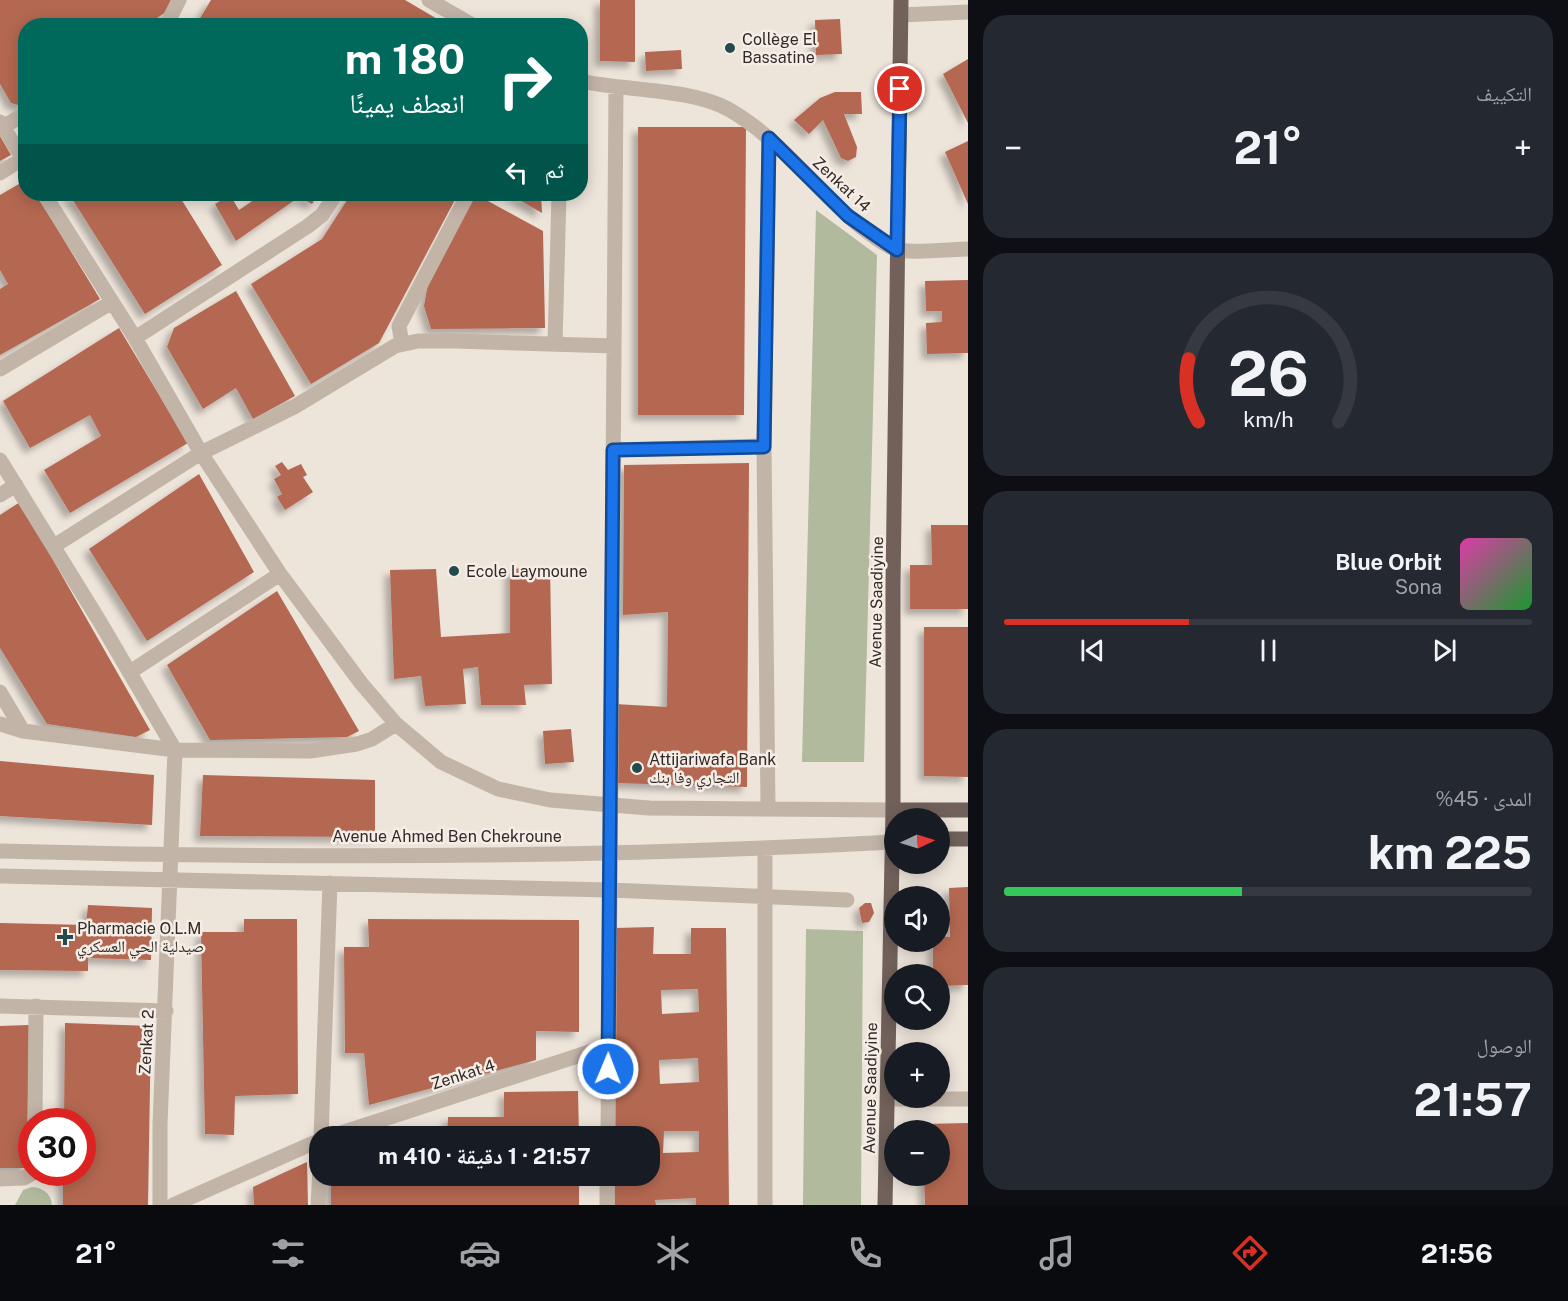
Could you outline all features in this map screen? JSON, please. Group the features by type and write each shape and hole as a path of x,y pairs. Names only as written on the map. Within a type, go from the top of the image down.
{"main road":[{"name":"Avenue Saadiyine","path":"893,808 901,8"},
{"path":"950,810 968,810"},
{"path":"950,839 968,839"},
{"name":"Avenue Saadiyine","path":"889,1042 892,874"},
{"name":"Avenue Saadiyine","path":"885,1205 888,1108"}],"street":[{"path":"171,18 179,0"},
{"path":"429,0 448,18"},
{"path":"901,8 968,12"},
{"name":"Zenkat 14","path":"588,83 616,89 685,95 710,101 743,118 769,138 848,216 897,250"},
{"path":"608,1126 616,89"},
{"path":"18,117 2,125 18,152"},
{"path":"768,807 764,447 769,138"},
{"path":"0,173 18,165"},
{"path":"48,201 135,338 201,453 280,574 336,651 396,724 441,762 498,789 550,801 649,808 768,807 884,810"},
{"path":"135,338 308,226 322,215 331,201"},
{"path":"402,344 399,326 464,201"},
{"path":"555,344 559,201"},
{"path":"897,250 968,249"},
{"path":"0,369 112,302"},
{"path":"54,546 201,453 294,407 379,355 402,344 418,341 614,346"},
{"path":"613,450 764,447"},
{"path":"0,460 54,546 175,750"},
{"path":"0,495 16,485"},
{"path":"130,672 280,574"},
{"path":"0,692 23,731"},
{"path":"0,724 23,731 175,750 310,751 357,744 372,739 396,724"},
{"name":"Zenkat 2","path":"160,1205 160,1124 175,750"},
{"name":"Avenue Ahmed Ben Chekroune","path":"0,851 170,855 610,854 884,842"},
{"path":"765,849 765,1205"},
{"path":"0,876 610,890 847,900"},
{"path":"321,1126 330,883"},
{"path":"0,1006 166,1011"},
{"path":"35,1108 36,1006"},
{"name":"Zenkat 4","path":"363,1126 609,1046"},
{"path":"950,1099 968,1099"},
{"path":"173,1205 309,1144"},
{"path":"0,1179 18,1178"},
{"path":"318,1205 319,1186"},
{"path":"607,1205 608,1186"}],"green space":[{"path":"816,210 877,255 864,762 802,762"},
{"path":"806,929 863,931 861,1205 803,1205"},
{"path":"32,1187 46,1192 52,1205 15,1205 23,1190"}],"building":[{"path":"0,0 173,0 166,12 157,18 18,18 18,105 11,103 0,84"},
{"path":"211,0 405,0 436,18 200,18"},
{"path":"600,0 635,0 635,62 600,61"},
{"path":"840,19 842,54 816,55 815,20"},
{"path":"681,50 682,69 646,71 645,52"},
{"path":"968,59 968,123 943,74"},
{"path":"835,92 861,92 862,114 844,114 857,147 856,157 848,161 841,158 823,120 809,134 794,120 820,98"},
{"path":"638,127 746,127 744,415 638,415"},
{"path":"0,136 11,155 0,161"},
{"path":"968,141 968,204 945,152"},
{"path":"18,185 18,201 40,201 100,299 0,355 0,289 8,284 0,270 0,195"},
{"path":"73,201 182,201 222,265 145,314"},
{"path":"220,201 234,201 239,210 252,201 293,201 236,241 215,204"},
{"path":"346,201 454,201 379,343 311,384 251,284 322,239"},
{"path":"471,201 488,201 543,231 545,328 431,329 424,306 428,284"},
{"path":"521,201 541,201 542,213"},
{"path":"968,280 968,353 927,354 926,323 942,322 942,311 926,311 925,281"},
{"path":"236,291 295,396 253,419 236,388 203,409 167,347 174,328"},
{"path":"119,328 188,443 70,513 44,470 101,436 90,415 30,448 3,401"},
{"path":"282,462 288,470 301,464 307,475 303,477 313,492 285,510 277,497 282,494 274,479 281,475 275,466"},
{"path":"749,463 747,787 615,783 615,704 667,707 668,612 623,615 624,465"},
{"path":"199,474 254,572 147,641 89,549"},
{"path":"20,502 150,730 136,737 47,724 0,648 0,515"},
{"path":"931,525 968,525 968,609 910,609 910,565 932,565"},
{"path":"550,567 552,684 524,685 526,705 481,705 478,667 463,669 466,704 425,706 421,676 394,679 390,570 436,569 441,637 510,633 510,569"},
{"path":"277,591 359,731 347,737 210,740 167,665"},
{"path":"924,627 968,627 968,777 924,776"},
{"path":"571,729 574,762 545,764 543,731"},
{"path":"0,761 154,775 152,825 0,816"},
{"path":"203,775 375,780 375,837 200,836"},
{"path":"968,887 968,985 950,986 950,964 933,964 933,952 950,952 950,888"},
{"path":"865,903 871,903 874,913 869,922 862,923 859,908"},
{"path":"88,905 152,908 151,960 88,958 88,971 0,970 0,923 86,925"},
{"path":"244,919 297,919 298,1094 235,1096 234,1135 205,1134 201,932 244,932"},
{"path":"368,919 579,920 579,1032 536,1031 536,1060 369,1105 364,1053 345,1053 344,947 369,947"},
{"path":"654,927 653,954 691,954 691,928 726,928 729,1205 696,1205 696,1198 655,1200 656,1205 615,1205 615,1186 660,1186 660,1126 615,1126 615,928","holes":["698,989 699,1012 662,1014 661,990","698,1058 699,1082 660,1084 659,1060","664,1131 699,1131 699,1152 663,1153"]},
{"path":"65,1023 151,1026 148,1205 63,1205 63,1186 96,1186 96,1108 64,1108"},
{"path":"29,1025 28,1108 18,1108 18,1168 0,1168 0,1026"},
{"path":"578,1091 579,1126 448,1126 448,1117 504,1117 504,1092"},
{"path":"950,1123 968,1123 968,1205 925,1205 924,1186 950,1186"},
{"path":"307,1162 308,1205 254,1205 253,1187"},
{"path":"331,1186 579,1186 579,1205 331,1205"}],"place":[{"name":"Collège El Bassatine","path":"730,48"},
{"name":"Ecole Laymoune","path":"454,571"},
{"name":"Attijariwafa Bank التجاري وفا بنك","path":"637,768"},
{"name":"Pharmacie O.L.M صيدلية الحي العسكري","path":"65,937"}],"route":[{"path":"608,1069 613,450 764,447 769,138 848,216 870,234 897,250 900,89"}]}
